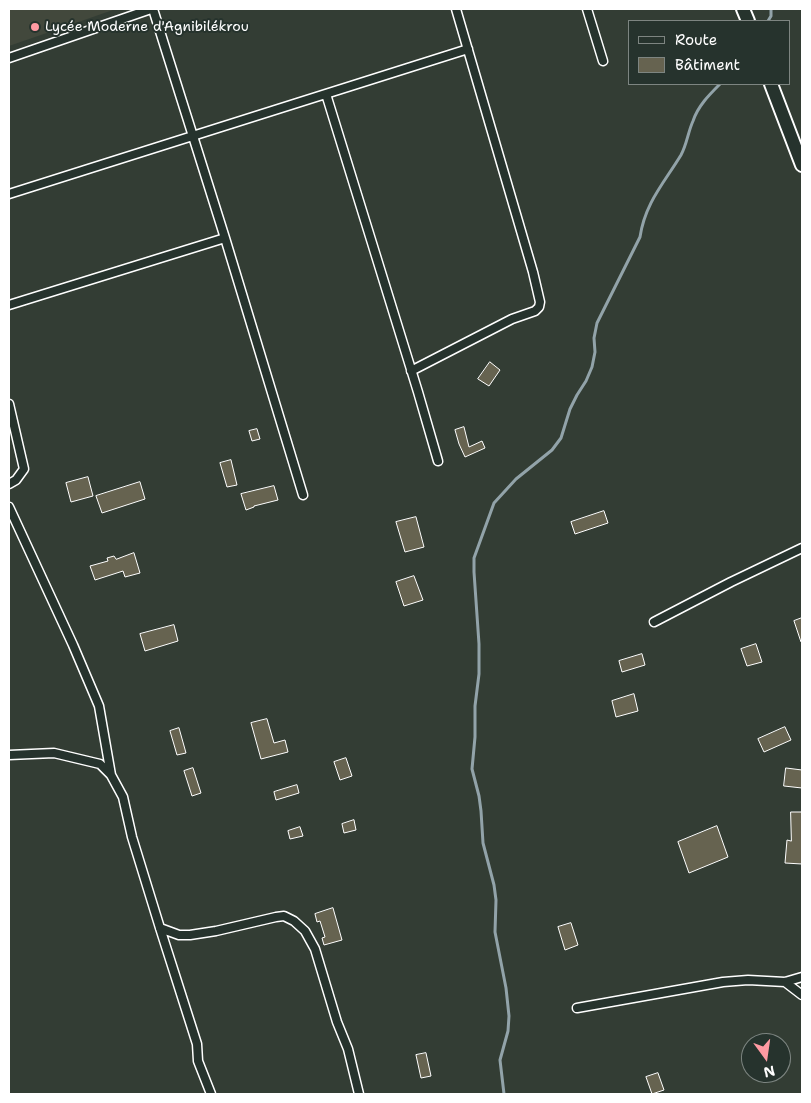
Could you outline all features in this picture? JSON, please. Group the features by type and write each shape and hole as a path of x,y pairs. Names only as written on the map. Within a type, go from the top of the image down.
{"main road":[{"path":"771,85 802,165"}],"street":[{"path":"9,58 152,9 225,238 302,495"},
{"path":"411,371 512,319 535,311 540,304 540,298 456,9"},
{"path":"587,9 602,61"},
{"path":"9,194 468,49"},
{"path":"326,94 438,461"},
{"path":"9,305 225,238"},
{"path":"9,404 24,469 16,480 9,484"},
{"path":"9,507 73,644 99,706 111,774 122,797 132,837 197,1044 198,1061 211,1094"},
{"path":"654,622 802,548"},
{"path":"9,755 54,753 100,764 111,774"},
{"path":"160,928 179,935 190,935 216,931 276,916 284,916 294,921 305,931 315,949 337,1022 348,1049 359,1094"},
{"path":"577,1008 729,981 785,982 802,977"},
{"path":"785,982 802,995"}],"shaded area":[{"name":"Lycée Moderne d'Agnibilékrou","path":"9,9 116,9 9,46"}],"building":[{"path":"490,362 500,370 489,386 478,379"},
{"path":"464,427 469,447 482,441 485,448 465,457 455,430"},
{"path":"257,429 260,439 252,441 249,431"},
{"path":"231,460 237,485 227,487 220,463"},
{"path":"88,477 93,496 71,502 66,483"},
{"path":"140,482 145,499 102,513 96,496"},
{"path":"274,486 278,500 246,510 241,494"},
{"path":"604,511 608,523 575,534 571,522"},
{"path":"416,517 424,547 405,552 396,522"},
{"path":"134,553 140,573 125,577 123,571 95,580 90,566 108,561 107,558 114,556 116,559"},
{"path":"414,576 423,600 404,606 396,582"},
{"path":"802,618 802,642 801,642 794,621"},
{"path":"174,625 178,641 145,651 140,634"},
{"path":"756,644 762,662 747,666 741,649"},
{"path":"642,654 645,665 622,672 619,661"},
{"path":"634,694 638,711 616,717 612,701"},
{"path":"267,719 274,743 285,740 288,752 261,759 251,723"},
{"path":"785,727 791,740 764,752 758,739"},
{"path":"179,728 186,753 177,755 170,731"},
{"path":"346,758 352,776 340,780 334,762"},
{"path":"193,768 201,793 192,796 184,771"},
{"path":"786,768 802,770 802,788 784,786"},
{"path":"297,785 299,793 276,800 274,792"},
{"path":"791,812 802,812 802,864 785,863 787,840 791,841"},
{"path":"354,820 356,830 344,833 342,824"},
{"path":"717,826 728,857 689,873 678,842"},
{"path":"300,827 303,836 290,839 288,831"},
{"path":"333,908 342,940 324,945 322,938 325,937 320,921 317,922 315,914"},
{"path":"571,923 578,945 565,950 558,927"},
{"path":"426,1053 431,1076 421,1078 416,1055"},
{"path":"658,1073 664,1090 652,1094 646,1077"}],"waterway":[{"path":"769,20 771,9"},
{"path":"504,1094 500,1060 508,1031 509,1016 506,988 495,932 496,900 494,885 483,843 479,796 472,769 475,706 479,674 474,558 494,503 516,479 552,450 561,438 570,409 592,367 597,323 640,237 642,225 651,203 683,151 698,110 719,85"}],"place":[{"name":"Lycée Moderne d'Agnibilékrou","path":"35,27"}]}
